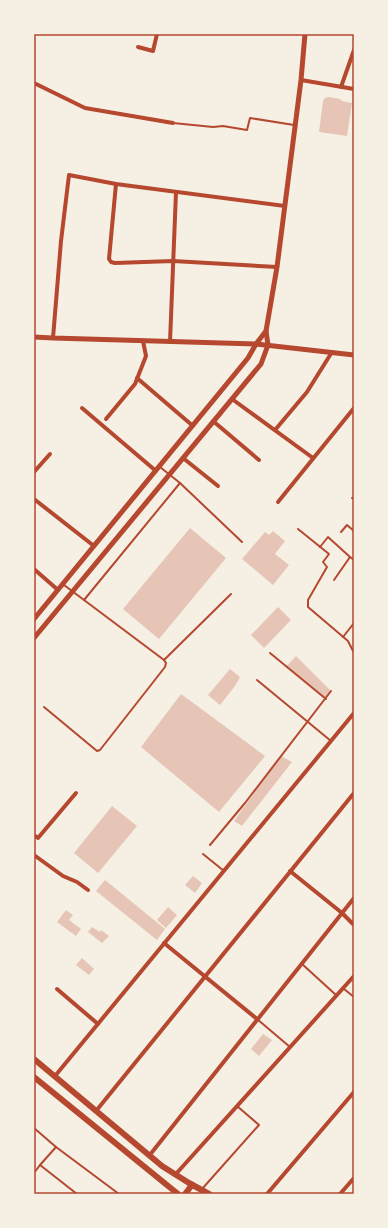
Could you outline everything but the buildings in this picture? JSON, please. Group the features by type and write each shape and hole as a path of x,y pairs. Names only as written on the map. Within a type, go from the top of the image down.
{"main road":[{"path":"34,1059 149,1156 200,1192 209,1194"},
{"path":"46,1087 54,1076"},
{"path":"34,1077 178,1194"},
{"path":"166,1185 175,1174"},
{"path":"185,1194 192,1185"}],"street":[{"path":"138,47 153,51 157,34"},
{"path":"34,638 261,364 268,345 266,331 277,267 301,80 305,34"},
{"path":"341,87 354,50"},
{"path":"301,80 354,89"},
{"path":"34,83 85,108 173,123"},
{"path":"53,338 61,241 69,175 116,184 285,206"},
{"path":"116,184 109,259 111,262 174,262 277,267"},
{"path":"170,342 176,192"},
{"path":"34,619 248,358 266,331"},
{"path":"34,336 53,338 256,344 354,355"},
{"path":"106,419 135,384 146,356 143,341"},
{"path":"275,430 307,392 332,352"},
{"path":"137,378 193,426"},
{"path":"232,399 314,458"},
{"path":"82,408 158,469"},
{"path":"278,502 354,408"},
{"path":"213,421 259,460"},
{"path":"34,472 50,454"},
{"path":"183,458 218,486"},
{"path":"34,499 94,546"},
{"path":"34,569 58,590"},
{"path":"54,1076 354,713"},
{"path":"34,834 38,838 76,793"},
{"path":"96,1111 354,793"},
{"path":"34,855 63,876 77,882 88,890"},
{"path":"290,871 342,913 354,925"},
{"path":"149,1156 354,898"},
{"path":"164,943 257,1019"},
{"path":"175,1174 354,976"},
{"path":"57,989 98,1024"},
{"path":"267,1194 354,1092"},
{"path":"340,1194 354,1178"}],"lane":[{"path":"173,123 213,127 223,126 247,130 250,118 295,125"},
{"path":"158,469 169,474 180,483 242,542"},
{"path":"84,600 180,483"},
{"path":"341,532 347,525 354,531"},
{"path":"298,529 329,554 323,562 328,567 308,600 308,607 348,641 354,653"},
{"path":"320,547 328,538 354,560"},
{"path":"334,580 350,558"},
{"path":"44,707 97,751 100,750 165,667 166,663 63,584"},
{"path":"164,660 231,594"},
{"path":"343,637 354,623"},
{"path":"270,653 326,698"},
{"path":"257,680 331,741"},
{"path":"210,845 245,803 331,691"},
{"path":"203,854 224,871"},
{"path":"302,963 336,995"},
{"path":"343,988 354,997"},
{"path":"257,1019 290,1047"},
{"path":"200,1192 260,1125 237,1106"},
{"path":"34,1128 56,1147 119,1194"},
{"path":"34,1173 56,1147"},
{"path":"40,1165 77,1194"}]}
